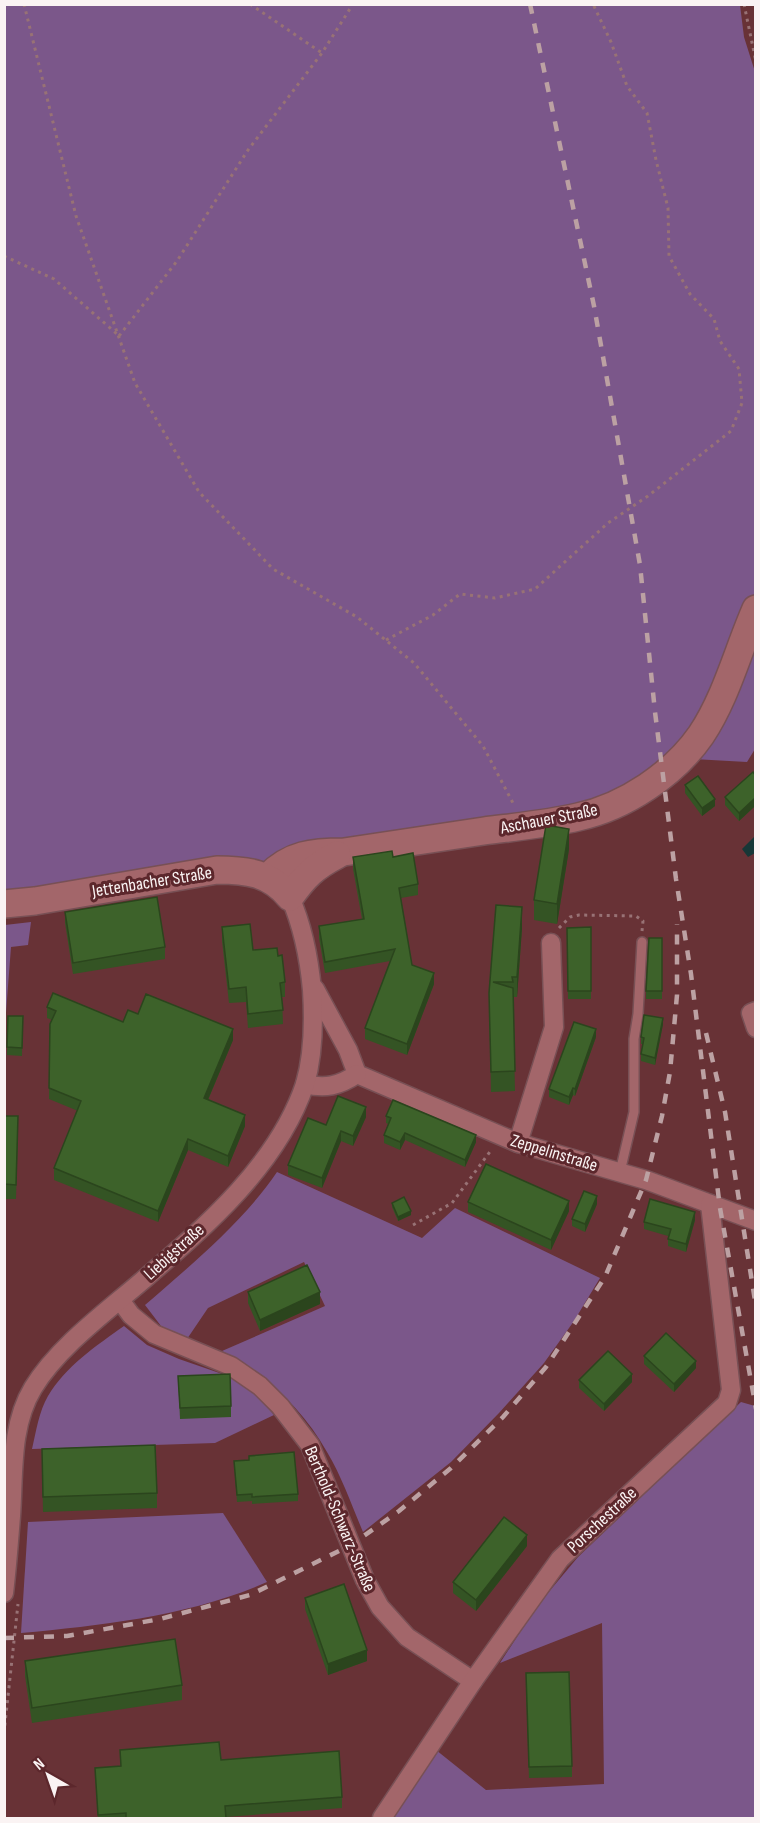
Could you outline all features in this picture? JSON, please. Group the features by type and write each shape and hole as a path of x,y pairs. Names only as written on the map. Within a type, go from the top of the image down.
{"street":[{"name":"Aschauer Straße","path":"268,877 278,866 300,856 319,852 344,852 579,817 637,793 675,765 701,735 739,655 756,609"},
{"name":"Aschauer Straße","path":"291,897 306,875 344,852"},
{"name":"Jettenbacher Straße","path":"4,904 35,901 217,870 235,870 268,877 291,897"},
{"name":"Liebigstraße","path":"11,1598 8,1519 15,1444 21,1414 32,1389 65,1349 170,1257 246,1182 270,1152 285,1127 304,1084 311,1053 314,1018 311,982 301,922 291,897"},
{"path":"518,1143 554,1026 550,943"},
{"path":"304,1084 322,1088 346,1082 357,1074 348,1050 311,982"},
{"path":"756,1011 751,1012 756,1028"},
{"name":"Zeppelinstraße","path":"357,1074 518,1143 646,1180 756,1221"},
{"name":"Porschestraße","path":"382,1818 473,1681 560,1559 727,1403 731,1390 710,1204"},
{"name":"Berthold-Schwarz-Straße","path":"120,1300 131,1315 154,1334 231,1366 260,1386 280,1406 310,1445 365,1580 380,1607 407,1637 473,1681"}],"lane":[{"path":"620,1172 634,1112 634,1039 638,1014 642,942"}],"path":[{"path":"24,4 76,216 135,383 198,492 273,569 357,617 414,663 483,746 524,825"},
{"path":"250,4 322,53"},
{"path":"119,336 177,261 248,150 322,53 353,4"},
{"path":"386,640 433,615 460,594 495,598 534,589 608,523 648,496 731,430 742,403 739,369 720,341 714,319 690,294 669,256 668,208 647,113 627,86 612,42 593,4"},
{"path":"744,4 756,62"},
{"path":"4,256 54,279 119,336"},
{"path":"550,943 558,929 570,917 579,915 636,916 642,921 642,942"},
{"path":"412,1225 452,1203 501,1136"},
{"path":"4,1733 11,1598"}],"shaded area":[{"path":"4,5 740,5 744,37 756,75 755,592 707,714 683,748 602,805 266,863 5,897"},
{"path":"755,630 755,749 747,762 693,759"},
{"path":"31,922 28,945 11,947 5,1026 5,925"},
{"path":"277,1172 422,1238 455,1208 600,1278 574,1321 544,1363 499,1413 451,1462 363,1532 342,1481 307,1421 268,1382 222,1351 325,1306 304,1262 208,1308 187,1339 161,1326 145,1305 233,1225"},
{"path":"124,1326 147,1345 228,1376 253,1390 274,1415 215,1443 32,1449 42,1408 55,1385 82,1357"},
{"path":"741,1402 755,1406 755,1818 393,1818 436,1750 486,1790 604,1784 602,1623 500,1663 537,1606 578,1557"},
{"path":"223,1513 267,1582 238,1594 177,1611 115,1622 21,1633 28,1522"}],"water":[{"path":"755,836 755,853 748,857 742,849"}],"building":[{"path":"753,772 756,776 756,801 754,799 739,813 725,797"},
{"path":"698,776 715,799 702,808 685,785"},
{"path":"546,825 569,829 557,904 534,900"},
{"path":"392,851 393,857 413,853 418,884 399,888 412,965 434,973 407,1044 365,1028 395,949 325,962 319,926 364,919 353,857"},
{"path":"157,897 165,947 73,963 65,912"},
{"path":"496,905 522,907 517,977 512,977 513,982 493,982 513,988 515,1071 491,1072 489,993"},
{"path":"250,924 253,950 277,948 278,956 282,955 285,982 280,983 283,1010 248,1014 246,987 229,989 222,927"},
{"path":"591,927 591,991 568,991 567,928"},
{"path":"649,938 662,938 662,991 646,991"},
{"path":"53,993 123,1022 128,1010 138,1014 146,994 233,1029 204,1098 245,1115 228,1156 188,1139 158,1211 54,1168 81,1101 49,1088 50,1024 56,1011 47,1007"},
{"path":"644,1015 663,1018 655,1058 641,1054"},
{"path":"8,1016 23,1016 22,1048 7,1047"},
{"path":"574,1022 596,1029 575,1089 573,1088 569,1097 549,1089"},
{"path":"338,1096 366,1107 353,1136 341,1131 322,1178 288,1165 308,1118 326,1125"},
{"path":"393,1100 476,1135 465,1160 405,1133 400,1142 384,1135 391,1118 386,1116"},
{"path":"4,1116 18,1116 16,1185 4,1184"},
{"path":"486,1164 569,1201 551,1240 468,1202"},
{"path":"584,1191 597,1196 585,1224 572,1219"},
{"path":"404,1197 411,1211 398,1217 392,1203"},
{"path":"650,1199 695,1212 686,1244 668,1239 671,1229 644,1222"},
{"path":"307,1265 320,1292 260,1320 248,1292"},
{"path":"666,1333 696,1361 674,1384 644,1356"},
{"path":"608,1351 632,1374 604,1404 579,1380"},
{"path":"230,1374 231,1406 180,1408 178,1376"},
{"path":"155,1445 157,1493 43,1497 42,1449"},
{"path":"294,1452 298,1494 252,1497 252,1494 237,1495 234,1461 249,1460 249,1456"},
{"path":"504,1517 527,1535 476,1600 453,1582"},
{"path":"344,1584 367,1650 328,1664 305,1598"},
{"path":"175,1639 182,1685 32,1708 25,1661"},
{"path":"569,1672 572,1766 529,1767 526,1673"},
{"path":"219,1742 221,1760 339,1751 342,1797 225,1806 226,1818 126,1818 126,1813 98,1815 95,1768 121,1766 120,1750"}],"railway":[{"path":"530,4 594,306 640,565 655,712 720,1208 756,1409"},
{"path":"4,1638 67,1636 160,1619 250,1595 351,1545 399,1511 451,1468 503,1417 546,1367 605,1277 646,1180 670,1072 677,995 677,924"},
{"path":"706,1033 725,1112 756,1307"}]}
